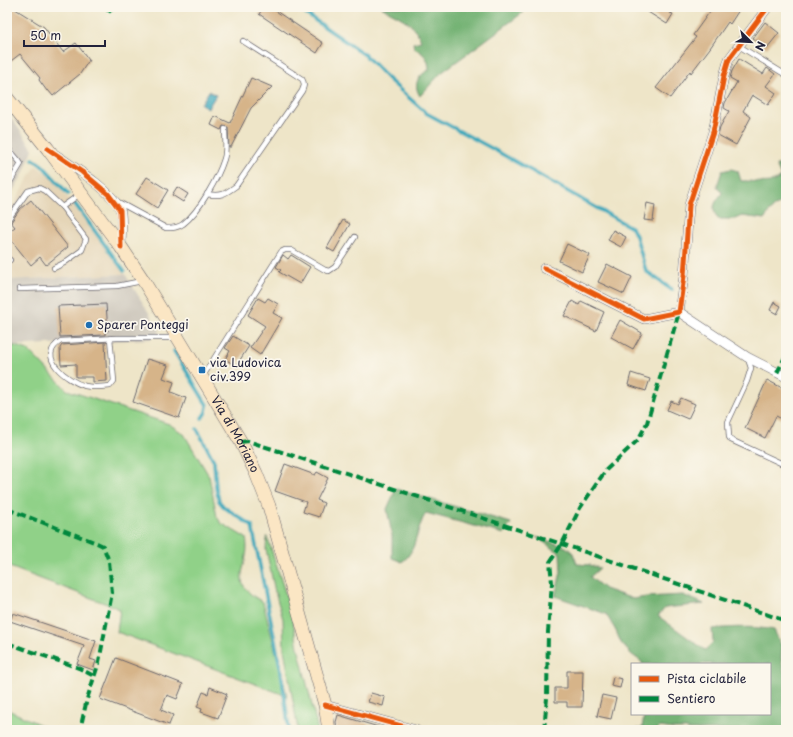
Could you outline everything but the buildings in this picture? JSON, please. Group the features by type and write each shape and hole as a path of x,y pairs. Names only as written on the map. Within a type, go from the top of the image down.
{"main road":[{"name":"Via di Moriano","path":"7,98 48,149 121,247 143,280 241,442 263,490 296,600 325,705 329,730"}],"street":[{"path":"679,312 684,276 689,205 713,132 726,70 730,59 768,7"},
{"path":"48,149 82,172 108,194 120,210 121,247"},
{"path":"544,268 644,319 679,312 747,357 786,377"},
{"path":"325,705 416,730"}],"lane":[{"path":"207,194 217,196 226,193 236,186 302,91 304,85 302,79 243,41"},
{"path":"739,46 786,75"},
{"path":"111,198 166,228 175,228 183,224 195,211 213,186 226,152 225,129"},
{"path":"7,147 20,164 7,186"},
{"path":"7,221 28,190 39,188 45,191 62,207 86,239 82,250 64,264 54,268"},
{"path":"62,207 81,193"},
{"path":"202,378 281,252 291,250 329,271 335,267 355,237"},
{"path":"19,289 117,286 143,280"},
{"path":"110,338 114,381 110,386 97,388 84,386 70,379 54,364 51,357 51,351 55,344 61,340 110,338 178,338"},
{"path":"747,357 751,368 747,381 728,422 729,437 731,440 785,466"}],"shaded area":[{"path":"7,112 33,149 23,174 7,201"},
{"path":"36,166 52,177 125,274 7,280 7,215"},
{"path":"125,274 160,331 150,339 7,346 7,280"}],"green space":[{"path":"381,7 528,7 521,14 441,73 420,96 417,88 417,81 425,72 429,70 425,57 421,52 414,48 413,43 421,41 418,34 405,20"},
{"path":"776,165 786,165 786,200 784,203 773,208 765,219 742,216 735,219 718,219 714,206 722,193 717,186 722,171 731,169 738,171 741,181 771,182 781,177"},
{"path":"7,346 15,346 28,350 67,390 169,424 184,434 209,476 217,517 221,523 246,538 247,549 242,580 245,587 251,594 263,602 287,696 117,632 120,609 7,566"},
{"path":"396,489 511,523 504,534 426,513 414,546 407,558 402,562 392,558 392,535 387,509"},
{"path":"267,536 291,611 318,730 298,730 284,649 283,619 275,592 266,549"},
{"path":"536,537 566,547 573,553 577,564 590,565 600,568 590,577 605,589 633,599 683,595 704,604 665,608 658,616 705,650 713,642 712,629 743,627 774,630 782,647 781,658 784,672 786,673 786,730 687,730 660,727 657,730 604,730 602,727 642,729 644,715 771,715 771,663 642,663 621,643 606,614 555,596 561,572 560,553"},
{"path":"8,710 52,730 7,730"}],"water":[{"path":"209,91 216,95 208,108 201,104"}],"waterway":[{"path":"296,7 365,55 388,79 426,113 493,149 632,228 636,236 646,271 672,290"},
{"path":"33,159 43,166 68,194"},
{"path":"75,204 124,271"},
{"path":"174,351 207,405 206,412 202,418"},
{"path":"197,429 214,461 216,488 219,501 224,507 252,526 281,671 289,730"}],"marked path":[{"path":"105,7 114,14"},
{"path":"544,730 547,698 548,632 552,583 550,562 562,544 580,508 606,470 638,440 647,423 679,312"},
{"path":"777,373 786,355"},
{"path":"241,442 248,441 562,544 786,621"},
{"path":"7,509 103,546 109,561 112,593 99,662 87,699 80,730"},
{"path":"7,643 79,668 94,676"}],"cycle path":[{"path":"544,268 644,319 679,312 684,276 689,205 713,132 724,76 729,59 768,7"},
{"path":"48,149 82,172 108,194 120,210 121,247"},
{"path":"325,705 416,730"}],"place":[{"name":"Sparer Ponteggi","path":"89,325"},
{"name":"via Ludovica civ.399","path":"202,370"}]}
